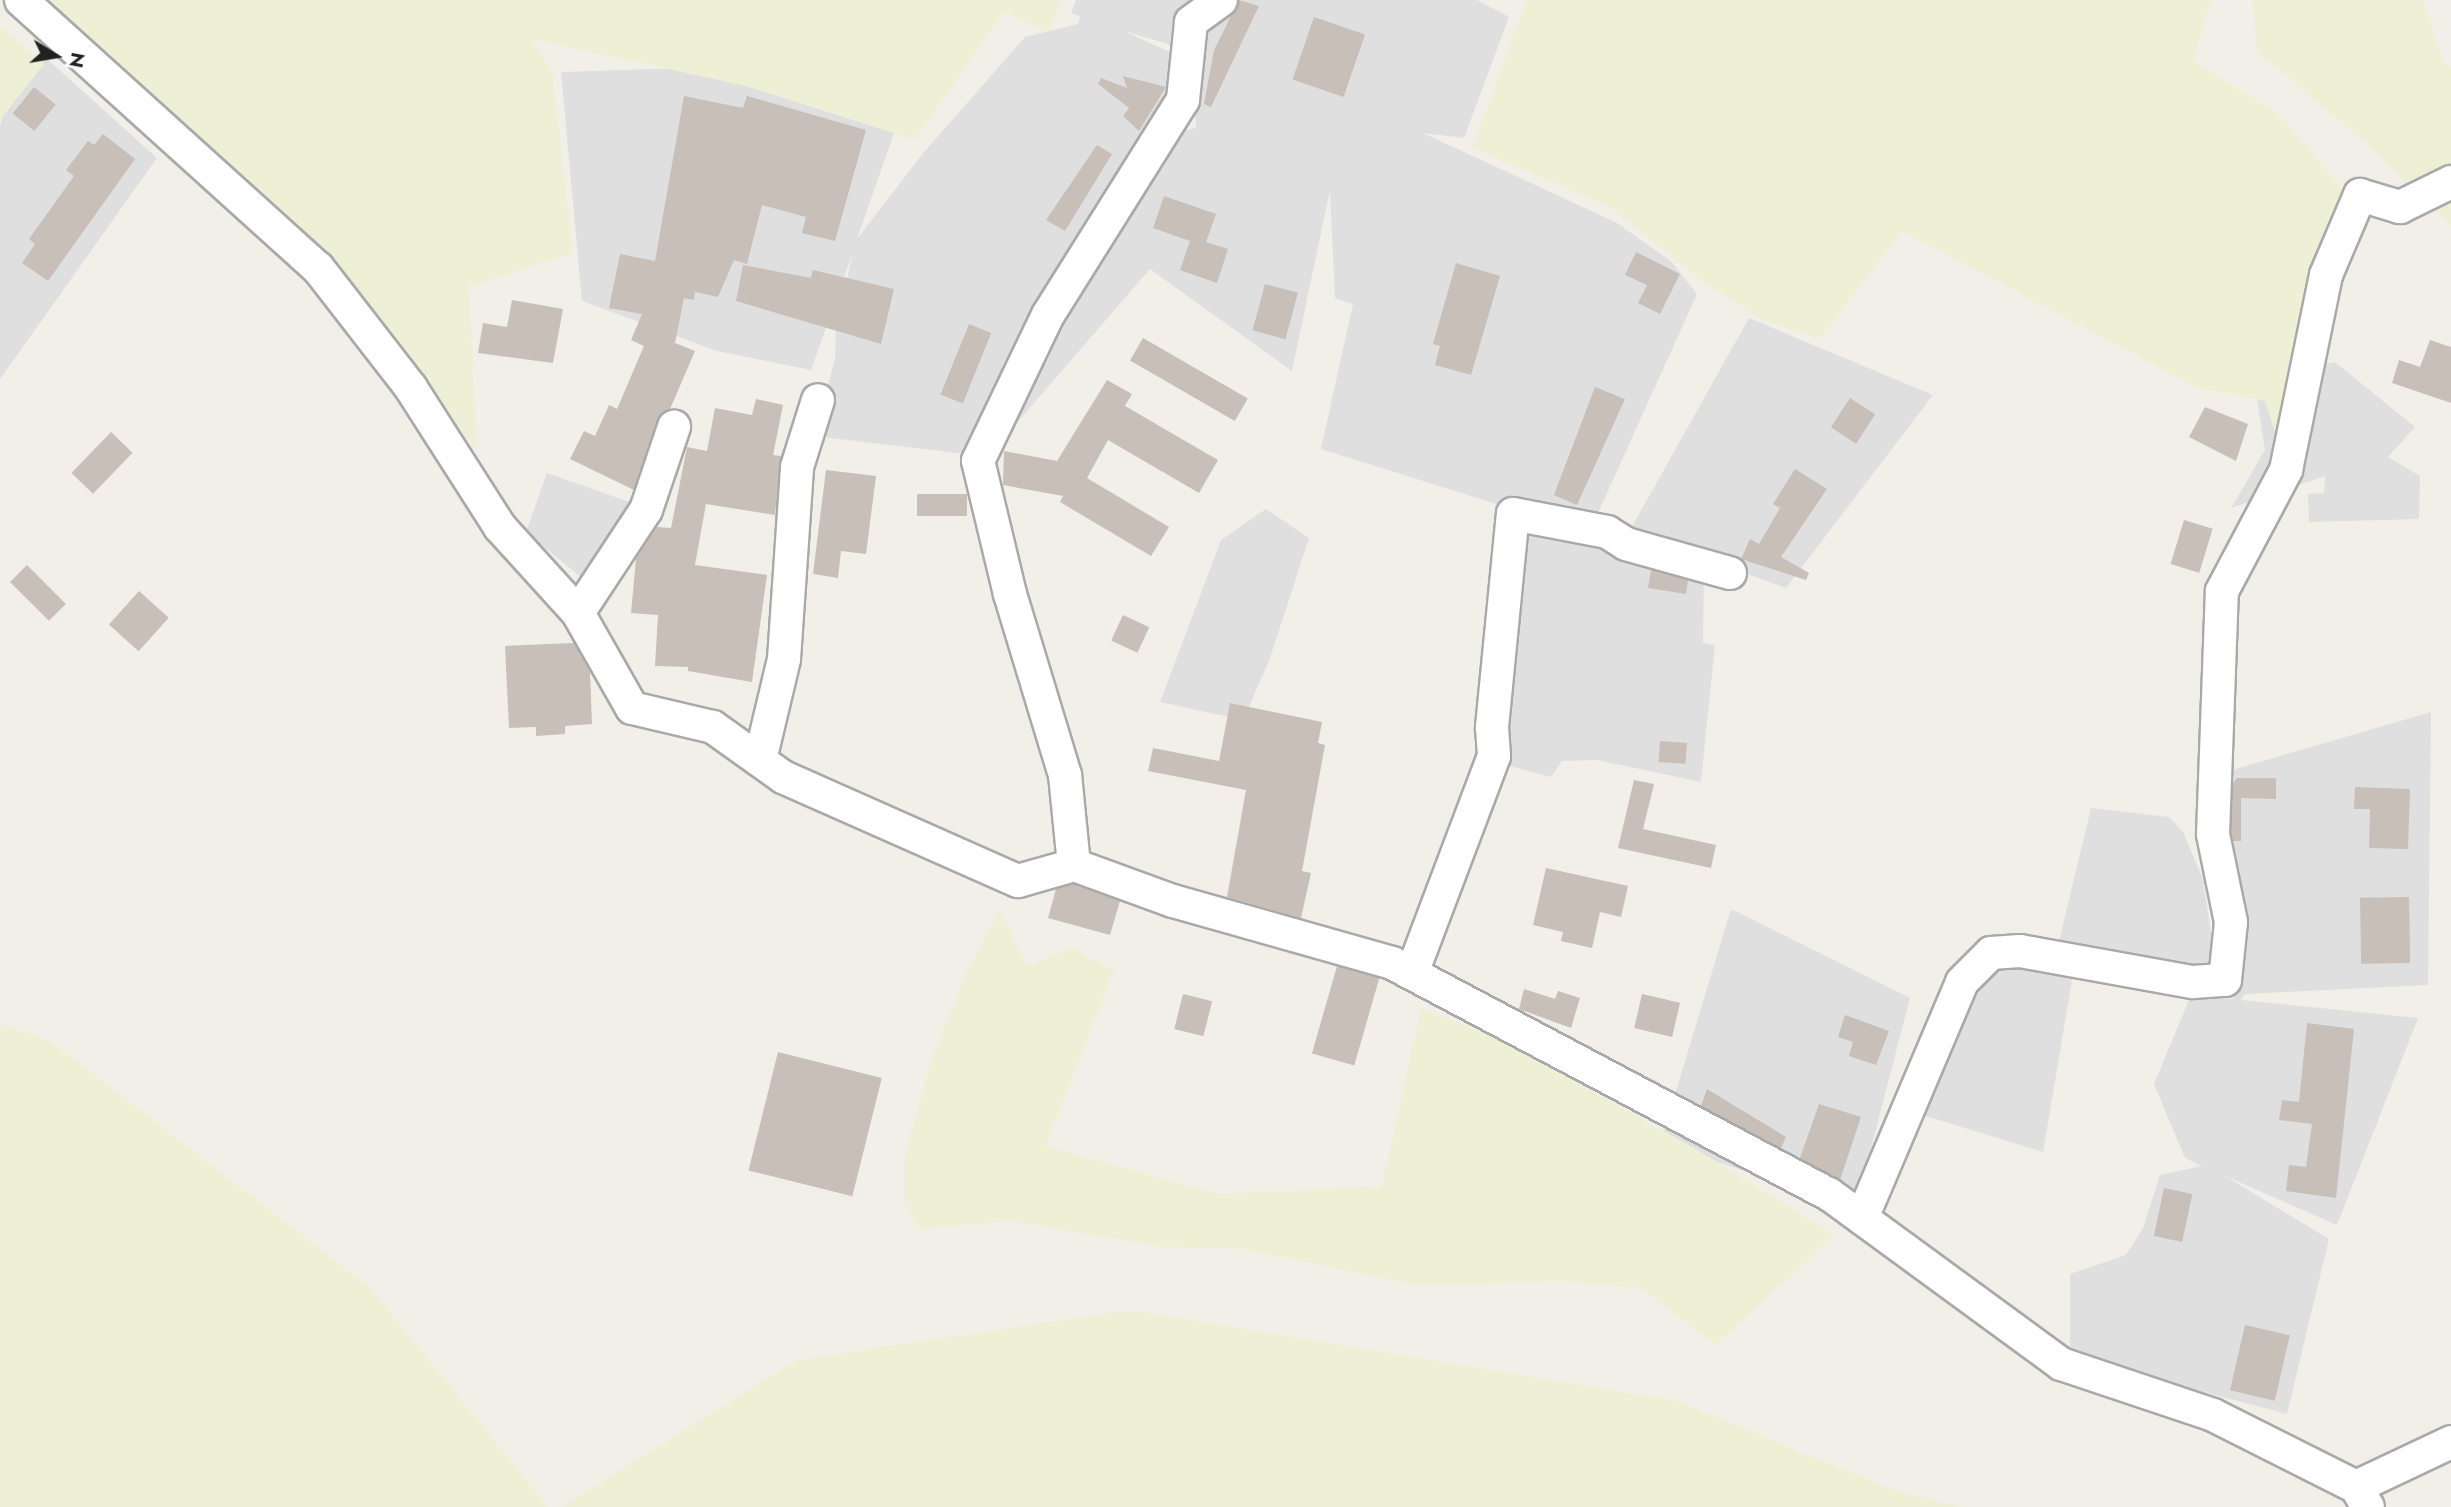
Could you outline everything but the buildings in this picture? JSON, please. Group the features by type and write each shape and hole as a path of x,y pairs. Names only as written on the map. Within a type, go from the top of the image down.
{"street":[{"path":"21,0 318,268 411,388 500,527 578,613 632,708 713,727 783,777 1018,881 1074,865 1173,901 1392,963 1829,1194 2061,1364 2213,1415 2362,1497 2451,1442"},
{"path":"1074,865 1065,775 1010,594 978,461 1048,315 1183,100 1191,22 1222,0"},
{"path":"1862,1218 1962,982 1991,953 2020,951 2193,982 2225,980 2231,922 2213,834 2222,591 2286,470 2326,275 2360,195 2400,208 2451,182"},
{"path":"760,760 784,659 797,467 818,400"},
{"path":"578,613 646,510 674,427"},
{"path":"1412,973 1494,756 1492,727 1513,514 1607,532 1626,544 1730,573"}],"shaded area":[{"path":"1076,0 1477,0 1509,17 1464,138 1423,133 1617,223 1672,262 1697,294 1589,533 1321,449 1353,304 1335,298 1330,190 1292,371 1150,269 963,485 1033,367 1043,368 1050,356 1041,339 1166,163 1165,155 1181,131 1196,128 1192,66 965,454 814,436 835,359 836,328 853,252 811,370 717,351 582,301 561,72 748,66 901,113 857,239 924,152 1025,37 1078,24 1080,16 1071,13","holes":["1128,32 1177,47 1192,62"]},
{"path":"46,58 157,158 0,379 0,126 4,110"},
{"path":"1749,318 1933,395 1786,588 1629,532"},
{"path":"2335,362 2415,427 2388,457 2420,476 2419,519 2309,522 2308,494 2324,493 2325,476 2231,508 2265,450 2254,380"},
{"path":"547,473 641,506 599,592 526,532"},
{"path":"1266,509 1309,538 1269,661 1243,720 1160,702 1221,540"},
{"path":"1509,532 1704,568 1703,643 1715,645 1701,782 1597,760 1562,761 1551,777 1502,764 1512,696 1497,689"},
{"path":"2431,712 2428,985 2245,994 2241,1000 2418,1018 2337,1225 2225,1176 2329,1239 2287,1414 2147,1377 2070,1368 2070,1274 2126,1255 2143,1228 2160,1175 2202,1166 2185,1158 2154,1084 2191,995 2233,999 2237,881 2219,778 2239,768"},
{"path":"2091,808 2169,817 2183,832 2203,879 2218,980 2055,958"},
{"path":"1731,909 1910,998 1856,1206 1660,1144"},
{"path":"2001,965 2073,974 2043,1152 1916,1113 1961,1015"}],"green space":[{"path":"36,0 1062,0 1047,32 1004,12 915,140 746,86 531,39 552,70 573,253 469,287 477,451 373,317"},
{"path":"1526,0 2211,0 2193,61 2280,115 2345,192 2283,456 2265,401 2195,387 1902,231 1820,339 1761,319 1703,282 1608,206 1472,148"},
{"path":"2252,0 2423,0 2443,61 2451,67 2451,226 2372,149 2258,52"},
{"path":"0,26 44,64 0,120"},
{"path":"1000,909 1027,966 1073,948 1114,970 1046,1146 1218,1194 1382,1186 1421,1008 1492,1036 1694,1148 1835,1235 1716,1345 1640,1288 1557,1281 1422,1286 1243,1249 1161,1247 1010,1221 920,1229 905,1205 905,1156 932,1057 967,970"},
{"path":"0,1024 51,1041 372,1289 548,1507 0,1507"},
{"path":"1130,1310 1678,1401 1889,1488 1960,1507 561,1507 796,1360"}]}
